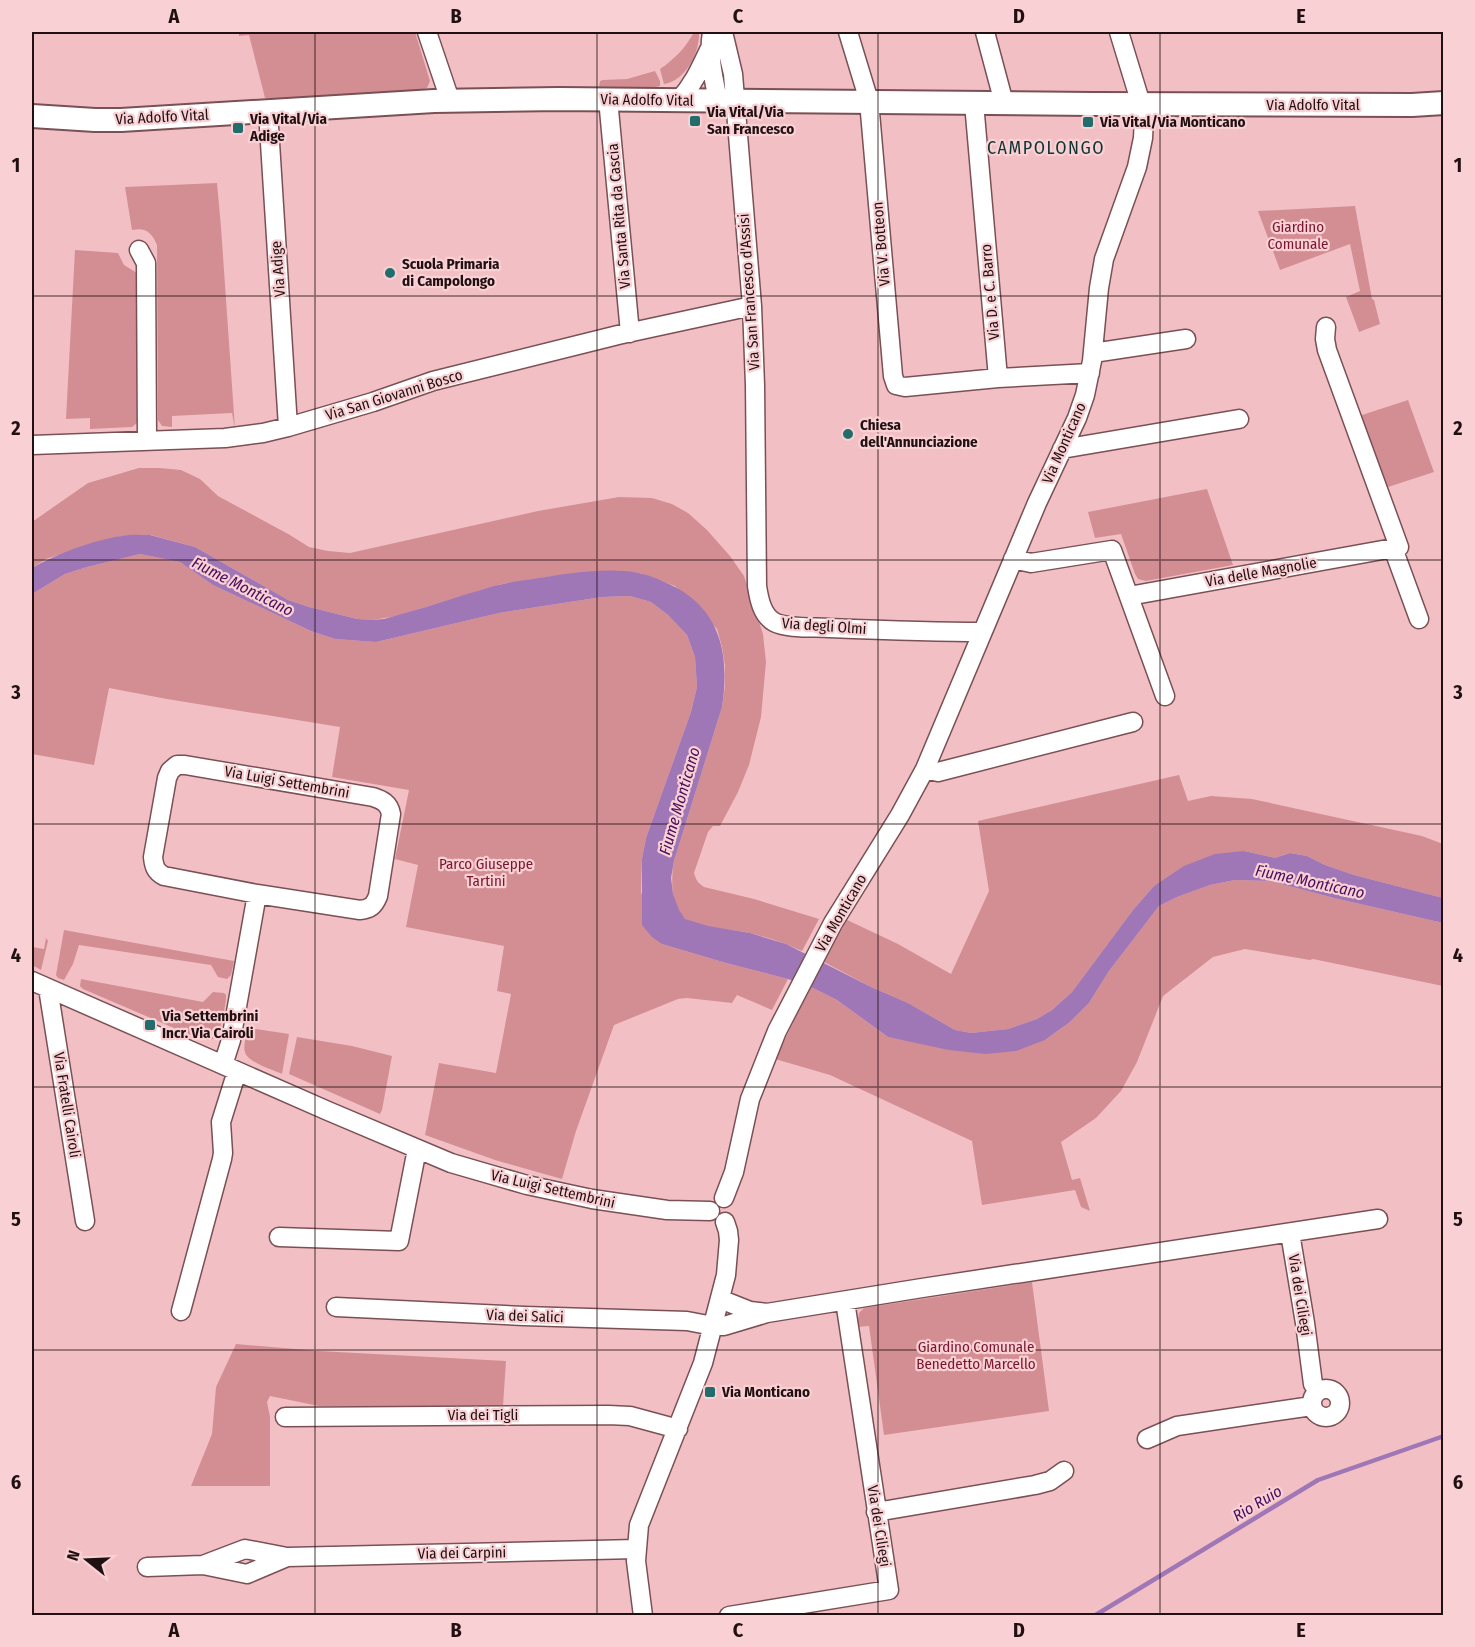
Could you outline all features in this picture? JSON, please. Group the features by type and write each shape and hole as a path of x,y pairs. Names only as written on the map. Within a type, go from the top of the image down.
{"street":[{"path":"427,32 450,100"},
{"path":"723,32 733,74 726,100"},
{"name":"Via V. Botteon","path":"848,32 869,101 893,376 896,385 905,387 998,378"},
{"path":"985,32 1004,103"},
{"name":"Via Monticano","path":"724,1198 734,1172 750,1100 784,1016 834,923 925,770 1037,502 1077,418 1090,374 1104,259 1141,150 1144,118 1119,32"},
{"path":"711,40 712,74 726,100"},
{"path":"679,100 690,87 711,40"},
{"name":"Via Adolfo Vital","path":"32,116 120,120 450,100 608,99 1412,105 1443,102"},
{"name":"Via Santa Rita da Cascia","path":"608,99 630,333"},
{"name":"Via San Francesco d'Assisi","path":"726,100 752,306 755,483"},
{"name":"Via D. e C. Barro","path":"974,103 998,378"},
{"name":"Via Adige","path":"268,111 288,428"},
{"path":"139,250 146,263 147,440"},
{"name":"Via San Giovanni Bosco","path":"32,445 244,436 288,428 433,381 752,306"},
{"path":"1326,327 1327,350 1399,547 1393,548 1419,619"},
{"path":"1093,353 1186,339"},
{"path":"998,378 1090,374"},
{"path":"1062,449 1239,419"},
{"name":"Via degli Olmi","path":"755,483 757,586 763,610 774,622 790,626 982,632"},
{"name":"Via delle Magnolie","path":"1129,596 1393,548"},
{"path":"1012,560 1031,563 1112,550 1166,696"},
{"path":"925,770 938,772 1132,722"},
{"name":"Via Luigi Settembrini","path":"177,765 373,797 390,806 391,814 378,896 374,905 368,909 360,910 257,894 164,876 158,873 153,866 165,789 170,771 177,765"},
{"path":"180,1311 222,1159 221,1122 230,1068 231,1040 257,894"},
{"name":"Via Luigi Settembrini","path":"40,985 417,1149 483,1173 559,1193 624,1205 689,1211 710,1210"},
{"name":"Via Fratelli Cairoli","path":"40,985 85,1221"},
{"path":"279,1237 399,1241 417,1149"},
{"path":"724,1198 731,1202 734,1210 732,1218 720,1222 714,1219 710,1210 714,1202 724,1198"},
{"name":"Via dei Ciliegi","path":"713,1326 734,1324 767,1313 922,1288 1378,1219"},
{"path":"643,1616 636,1562 639,1525 703,1363 726,1275 729,1240 725,1222"},
{"name":"Via dei Ciliegi","path":"1147,1439 1177,1426 1315,1399 1290,1233"},
{"name":"Via dei Ciliegi","path":"720,1299 750,1311 767,1313"},
{"name":"Via dei Ciliegi","path":"729,1616 889,1590 845,1301"},
{"name":"Via dei Salici","path":"336,1307 687,1321 713,1326"},
{"name":"Via dei Tigli","path":"285,1417 608,1415 630,1416 678,1429"},
{"path":"876,1512 1035,1485 1050,1481 1064,1471"},
{"name":"Via dei Carpini","path":"147,1567 203,1565 247,1574 287,1557 636,1549"}],"green space":[{"path":"239,32 415,32 430,81 427,88 421,90 265,98 249,35 239,36"},
{"path":"694,32 699,32 699,40 690,64 679,77 664,84 660,69 680,52"},
{"path":"655,71 660,86 599,87 600,81 603,80 627,79"},
{"path":"217,183 235,429 232,413 172,416 172,427 162,426 158,420 157,245 148,232 141,229 132,230 125,187"},
{"name":"Giardino Comunale","path":"1355,206 1372,299 1380,324 1359,332 1346,297 1360,291 1350,244 1280,270 1258,211"},
{"path":"75,250 118,253 124,265 137,273 138,419 132,427 90,429 90,418 66,419"},
{"path":"1408,400 1434,472 1385,488 1359,416"},
{"path":"139,468 181,470 200,479 218,496 309,547 350,553 538,511 619,497 652,498 672,504 688,513 707,530 744,576 763,634 766,662 761,717 749,765 720,826 713,826 708,832 694,873 704,887 754,899 819,919 802,951 756,935 691,922 680,914 674,900 672,875 674,861 722,707 725,686 725,666 717,629 675,586 640,573 606,571 561,575 502,584 396,616 373,620 357,619 288,600 195,547 151,535 122,536 102,541 46,559 32,568 32,522 88,483"},
{"path":"1207,489 1233,565 1146,581 1138,579 1135,574 1121,534 1095,538 1088,512"},
{"name":"Parco Giuseppe Tartini","path":"140,554 180,562 213,585 311,631 335,639 376,642 499,613 602,597 630,596 651,602 668,615 687,635 695,657 697,687 691,712 646,838 642,859 641,892 662,944 788,979 772,1010 737,995 732,1003 687,998 678,999 614,1025 576,1131 562,1179 495,1160 425,1135 439,1063 496,1073 511,994 497,991 504,946 406,927 418,865 395,859 409,790 332,777 340,727 109,688 94,765 32,754 32,594 65,574"},
{"path":"1179,775 1188,801 1211,796 1252,799 1422,836 1443,844 1443,898 1354,875 1307,856 1290,853 1275,858 1244,851 1154,886 1133,910 1072,992 1052,1010 1037,1019 1008,1029 971,1033 955,1030 908,1003 871,987 824,962 845,919 898,944 951,974 989,891 978,821"},
{"path":"1235,880 1270,881 1443,923 1443,986 1313,959 1245,949 1213,957 1163,996 1137,1062 1121,1091 1096,1118 1061,1142 1072,1180 1080,1178 1090,1211 1081,1207 1075,1190 982,1205 972,1141 830,1075 775,1059 811,987 837,1000 888,1037 905,1040 1045,1040 1070,1022 1089,1003 1109,971 1159,906 1210,885"},
{"path":"64,930 234,961 231,975 227,979 218,977 211,965 79,945 73,964 64,980 56,975"},
{"path":"46,938 48,941 41,970 32,965 32,947 44,949"},
{"path":"81,979 203,1002 213,992 224,993 226,995 225,1004 219,1032 211,1040 195,1037 83,989 80,986"},
{"path":"256,1029 289,1034 282,1074 247,1056 244,1047 247,1032"},
{"path":"297,1037 352,1046 392,1056 380,1114 289,1074"},
{"name":"Giardino Comunale Benedetto Marcello","path":"1032,1282 1049,1411 884,1435 869,1326 857,1327 859,1313 864,1308"},
{"path":"236,1344 506,1361 503,1406 319,1406 270,1396 267,1402 270,1417 270,1486 191,1486 212,1434 216,1387"}],"water":[{"name":"Fiume Monticano","path":"125,535 150,535 195,547 288,600 357,619 384,619 498,585 589,571 639,573 666,582 687,594 711,620 718,635 724,669 724,688 722,707 674,861 671,878 673,894 679,910 685,919 708,926 750,933 786,944 908,1003 955,1030 971,1033 1008,1029 1037,1019 1052,1010 1072,992 1133,910 1154,886 1184,866 1215,854 1244,851 1275,858 1290,853 1307,856 1354,875 1443,898 1443,923 1270,881 1235,880 1210,885 1159,906 1109,971 1089,1003 1070,1022 1045,1040 1016,1051 985,1054 949,1050 888,1037 837,1000 811,987 662,944 652,937 642,925 642,859 646,838 691,712 697,687 695,657 687,635 668,615 651,602 630,596 602,597 499,613 376,642 335,639 311,631 213,585 180,562 140,554 65,574 32,594 32,568 52,558 76,548"}],"waterway":[{"name":"Rio Ruio","path":"1094,1616 1318,1480 1444,1436"}],"place":[{"name":"Via Vital/Via San Francesco","path":"695,121"},
{"name":"Via Vital/Via Monticano","path":"1088,122"},
{"name":"Via Vital/Via Adige","path":"238,128"},
{"name":"Scuola Primaria di Campolongo","path":"390,273"},
{"name":"Chiesa dell'Annunciazione","path":"848,434"},
{"name":"Via Settembrini Incr. Via Cairoli","path":"150,1025"},
{"name":"Via Monticano","path":"710,1392"}],"district":[{"name":"CAMPOLONGO","path":"1046,148"}]}
